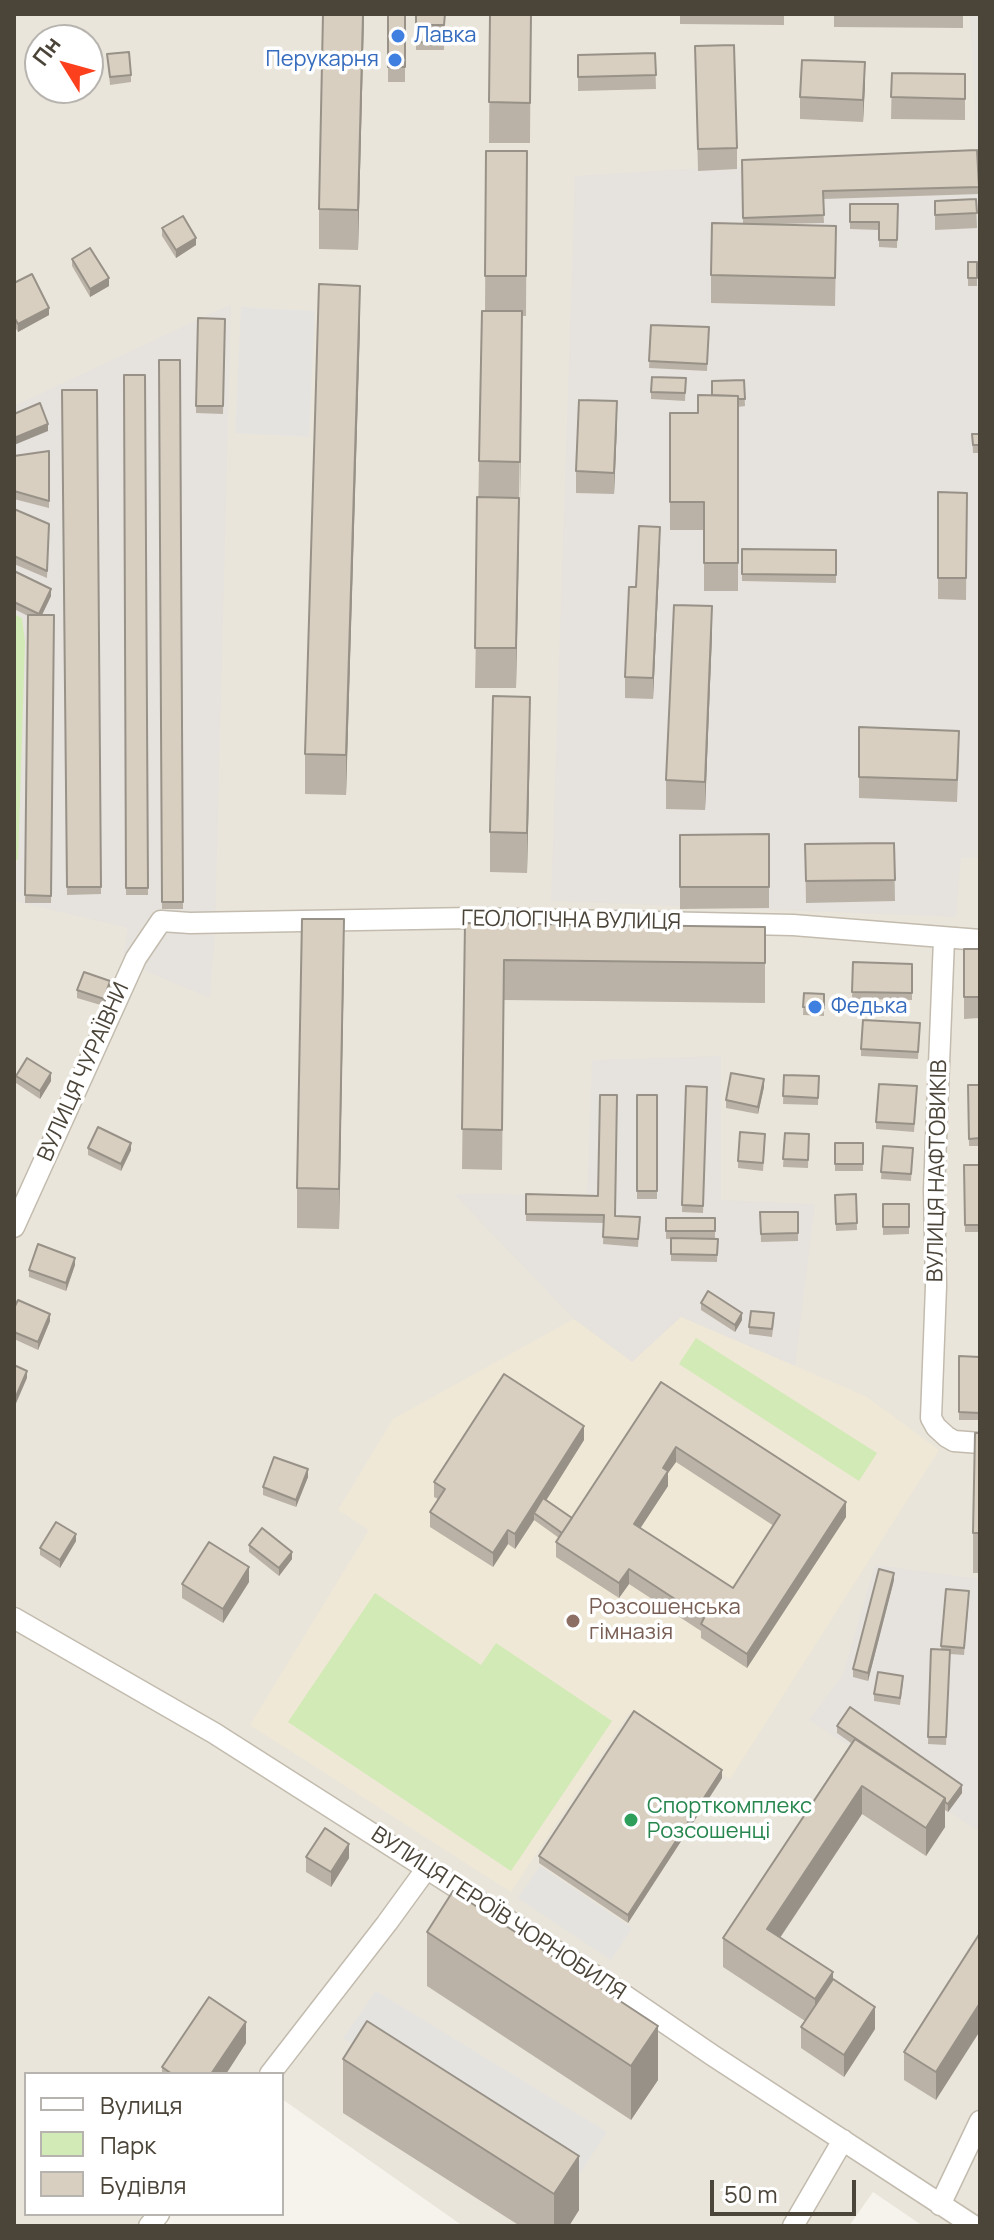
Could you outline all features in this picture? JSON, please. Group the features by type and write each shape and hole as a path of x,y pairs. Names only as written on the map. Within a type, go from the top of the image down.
{"street":[{"name":"ГЕОЛОГІЧНА ВУЛИЦЯ","path":"161,921 471,918 762,924 980,940"},
{"name":"ВУЛИЦЯ ЧУРАЇВНИ","path":"16,1217 136,958 161,921"},
{"name":"ВУЛИЦЯ НАФТОВИКІВ","path":"944,939 934,1190 936,1286 931,1418 940,1431 954,1441 975,1443"},
{"name":"ВУЛИЦЯ ГЕРОЇВ ЧОРНОБИЛЯ","path":"14,1618 214,1733 608,1984 974,2226"},
{"path":"272,2072 427,1868"},
{"path":"940,2205 980,2121"},
{"path":"793,2226 843,2140"}],"shaded area":[{"path":"14,14 980,14 980,2226 923,2226 873,2192 849,2226 463,2226 284,2100 284,2072 24,2072 24,2216 150,2216 143,2226 14,2226"},
{"path":"970,14 980,14 980,858 961,858 956,917 551,901 575,176 977,158"},
{"path":"231,304 215,931 210,998 141,969 123,957 128,928 14,901 14,874 18,860 22,618 14,614 14,406"},
{"path":"241,307 315,311 309,437 235,433"},
{"path":"721,1056 721,1200 815,1204 795,1366 681,1317 632,1362 574,1319 454,1194 587,1195 592,1060"},
{"name":"Розсошенська гімназія","path":"681,1317 867,1397 939,1450 730,1779 629,1713 511,1892 250,1725 369,1530 338,1510 393,1419 574,1319 632,1362"},
{"path":"875,1565 980,1579 980,1832 809,1720 843,1675"},
{"path":"540,1866 632,1928 611,1960 518,1898"},
{"path":"376,1991 607,2132 574,2182 343,2038"}],"green space":[{"path":"14,614 22,618 25,642 18,860 14,859"},
{"path":"696,1338 877,1453 859,1481 679,1364"},
{"path":"375,1593 481,1665 496,1643 612,1721 511,1871 288,1722"}],"building":[{"path":"323,14 363,14 358,210 319,209"},
{"path":"388,14 405,14 405,67 388,67"},
{"path":"416,14 445,14 444,25 416,25"},
{"path":"490,14 531,14 530,103 489,102"},
{"path":"416,27 444,28 444,43 416,42"},
{"path":"734,45 737,148 698,149 695,46"},
{"path":"129,52 131,75 110,77 107,54"},
{"path":"655,53 656,75 578,77 578,55"},
{"path":"802,60 865,62 863,100 800,97"},
{"path":"892,73 965,74 965,99 891,97"},
{"path":"977,150 979,187 823,191 824,215 743,218 742,160"},
{"path":"486,151 527,151 526,276 485,276"},
{"path":"976,199 977,213 935,215 935,201"},
{"path":"850,204 898,204 897,240 879,240 879,222 850,222"},
{"path":"183,216 196,238 176,250 162,228"},
{"path":"712,223 836,226 835,278 711,275"},
{"path":"90,248 109,278 90,289 72,259"},
{"path":"968,262 977,262 977,278 968,278"},
{"path":"32,274 49,308 18,324 14,317 14,283"},
{"path":"319,284 360,286 346,755 305,754"},
{"path":"482,311 522,311 520,462 479,461"},
{"path":"198,318 225,319 223,406 196,406"},
{"path":"651,325 709,327 707,364 649,361"},
{"path":"159,360 180,360 183,902 162,902"},
{"path":"124,375 145,375 148,888 126,888"},
{"path":"652,377 686,378 685,393 651,392"},
{"path":"744,380 745,399 712,395 712,381"},
{"path":"62,390 97,390 101,887 67,887"},
{"path":"698,395 738,396 738,563 704,563 704,502 670,502 670,413 698,413"},
{"path":"579,400 617,401 614,473 576,471"},
{"path":"40,403 48,424 14,438 14,414"},
{"path":"972,434 980,434 980,445 973,445"},
{"path":"49,451 49,501 14,491 14,456"},
{"path":"938,492 967,493 966,578 938,578"},
{"path":"477,497 519,498 516,648 475,648"},
{"path":"14,509 49,524 47,571 14,556"},
{"path":"639,526 660,527 653,678 625,677 629,587 636,587"},
{"path":"742,549 836,550 836,575 742,574"},
{"path":"14,571 51,589 39,614 14,602"},
{"path":"674,605 712,606 705,782 666,780"},
{"path":"28,615 54,615 51,896 25,895"},
{"path":"493,696 530,697 527,833 490,832"},
{"path":"859,727 959,731 957,780 859,777"},
{"path":"769,834 769,887 680,887 680,835"},
{"path":"894,843 895,880 806,881 805,844"},
{"path":"302,919 344,919 339,1189 297,1188"},
{"path":"465,923 765,927 765,963 504,960 502,1130 462,1129"},
{"path":"964,949 980,949 980,997 964,997"},
{"path":"853,962 912,964 912,993 852,992"},
{"path":"84,972 110,981 104,999 77,990"},
{"path":"804,993 824,994 824,1008 803,1007"},
{"path":"863,1020 920,1023 918,1052 861,1049"},
{"path":"27,1058 51,1073 40,1091 16,1076"},
{"path":"731,1073 764,1079 758,1107 726,1100"},
{"path":"784,1075 819,1076 818,1098 783,1096"},
{"path":"879,1084 917,1086 914,1124 876,1122"},
{"path":"968,1085 980,1085 980,1138 969,1139"},
{"path":"686,1086 707,1087 703,1206 682,1205"},
{"path":"600,1095 617,1095 615,1216 640,1217 638,1239 603,1237 604,1215 526,1214 526,1194 598,1196"},
{"path":"637,1095 657,1095 657,1191 637,1191"},
{"path":"98,1127 131,1143 121,1164 88,1148"},
{"path":"740,1132 765,1134 763,1163 738,1161"},
{"path":"785,1133 809,1134 808,1160 783,1159"},
{"path":"835,1143 863,1143 863,1164 835,1164"},
{"path":"883,1146 913,1148 911,1174 881,1172"},
{"path":"964,1165 980,1165 980,1225 965,1225"},
{"path":"856,1194 857,1223 836,1224 835,1195"},
{"path":"883,1204 909,1204 909,1227 883,1227"},
{"path":"760,1212 798,1212 798,1233 761,1234"},
{"path":"666,1218 715,1218 715,1231 666,1231"},
{"path":"671,1238 718,1239 717,1255 671,1254"},
{"path":"38,1244 75,1258 66,1283 29,1270"},
{"path":"708,1291 742,1313 735,1325 701,1303"},
{"path":"18,1300 50,1314 38,1342 14,1332 14,1308"},
{"path":"751,1311 774,1313 772,1329 749,1327"},
{"path":"959,1356 980,1357 980,1413 959,1412"},
{"path":"14,1365 27,1371 14,1401"},
{"path":"504,1374 584,1426 515,1534 508,1530 493,1553 430,1512 445,1489 434,1482"},
{"path":"661,1382 846,1502 747,1654 701,1624 704,1618 629,1569 619,1583 556,1542","holes":["676,1447 780,1515 733,1588 634,1524 668,1471 663,1468"]},
{"path":"975,1433 980,1433 980,1533 973,1533"},
{"path":"274,1457 308,1469 296,1500 263,1487"},
{"path":"543,1498 572,1518 562,1533 534,1513"},
{"path":"56,1522 76,1534 60,1560 40,1548"},
{"path":"262,1528 292,1552 279,1568 249,1545"},
{"path":"209,1542 249,1567 223,1609 182,1584"},
{"path":"879,1569 894,1573 868,1673 853,1669"},
{"path":"946,1589 969,1591 964,1648 941,1646"},
{"path":"931,1649 950,1650 946,1737 928,1737"},
{"path":"878,1672 903,1676 900,1698 874,1694"},
{"path":"850,1707 962,1785 948,1804 945,1798 837,1726"},
{"name":"Спорткомплекс Розсошенці","path":"634,1711 722,1770 628,1915 539,1856"},
{"path":"855,1739 945,1798 926,1828 862,1786 767,1929 833,1972 815,1999 723,1938"},
{"path":"325,1828 349,1844 331,1872 306,1857"},
{"path":"453,1891 658,2026 631,2066 427,1932"},
{"path":"980,1933 980,2003 936,2072 904,2052"},
{"path":"833,1979 875,2007 844,2055 801,2027"},
{"path":"209,1997 246,2022 212,2072 169,2072 162,2067"},
{"path":"367,2021 579,2156 554,2194 343,2059"}],"place":[{"name":"Лавка","path":"398,36"},
{"name":"Перукарня","path":"395,60"},
{"name":"Федька","path":"815,1007"},
{"name":"Розсошенська гімназія","path":"573,1621"},
{"name":"Спорткомплекс Розсошенці","path":"631,1820"}]}
